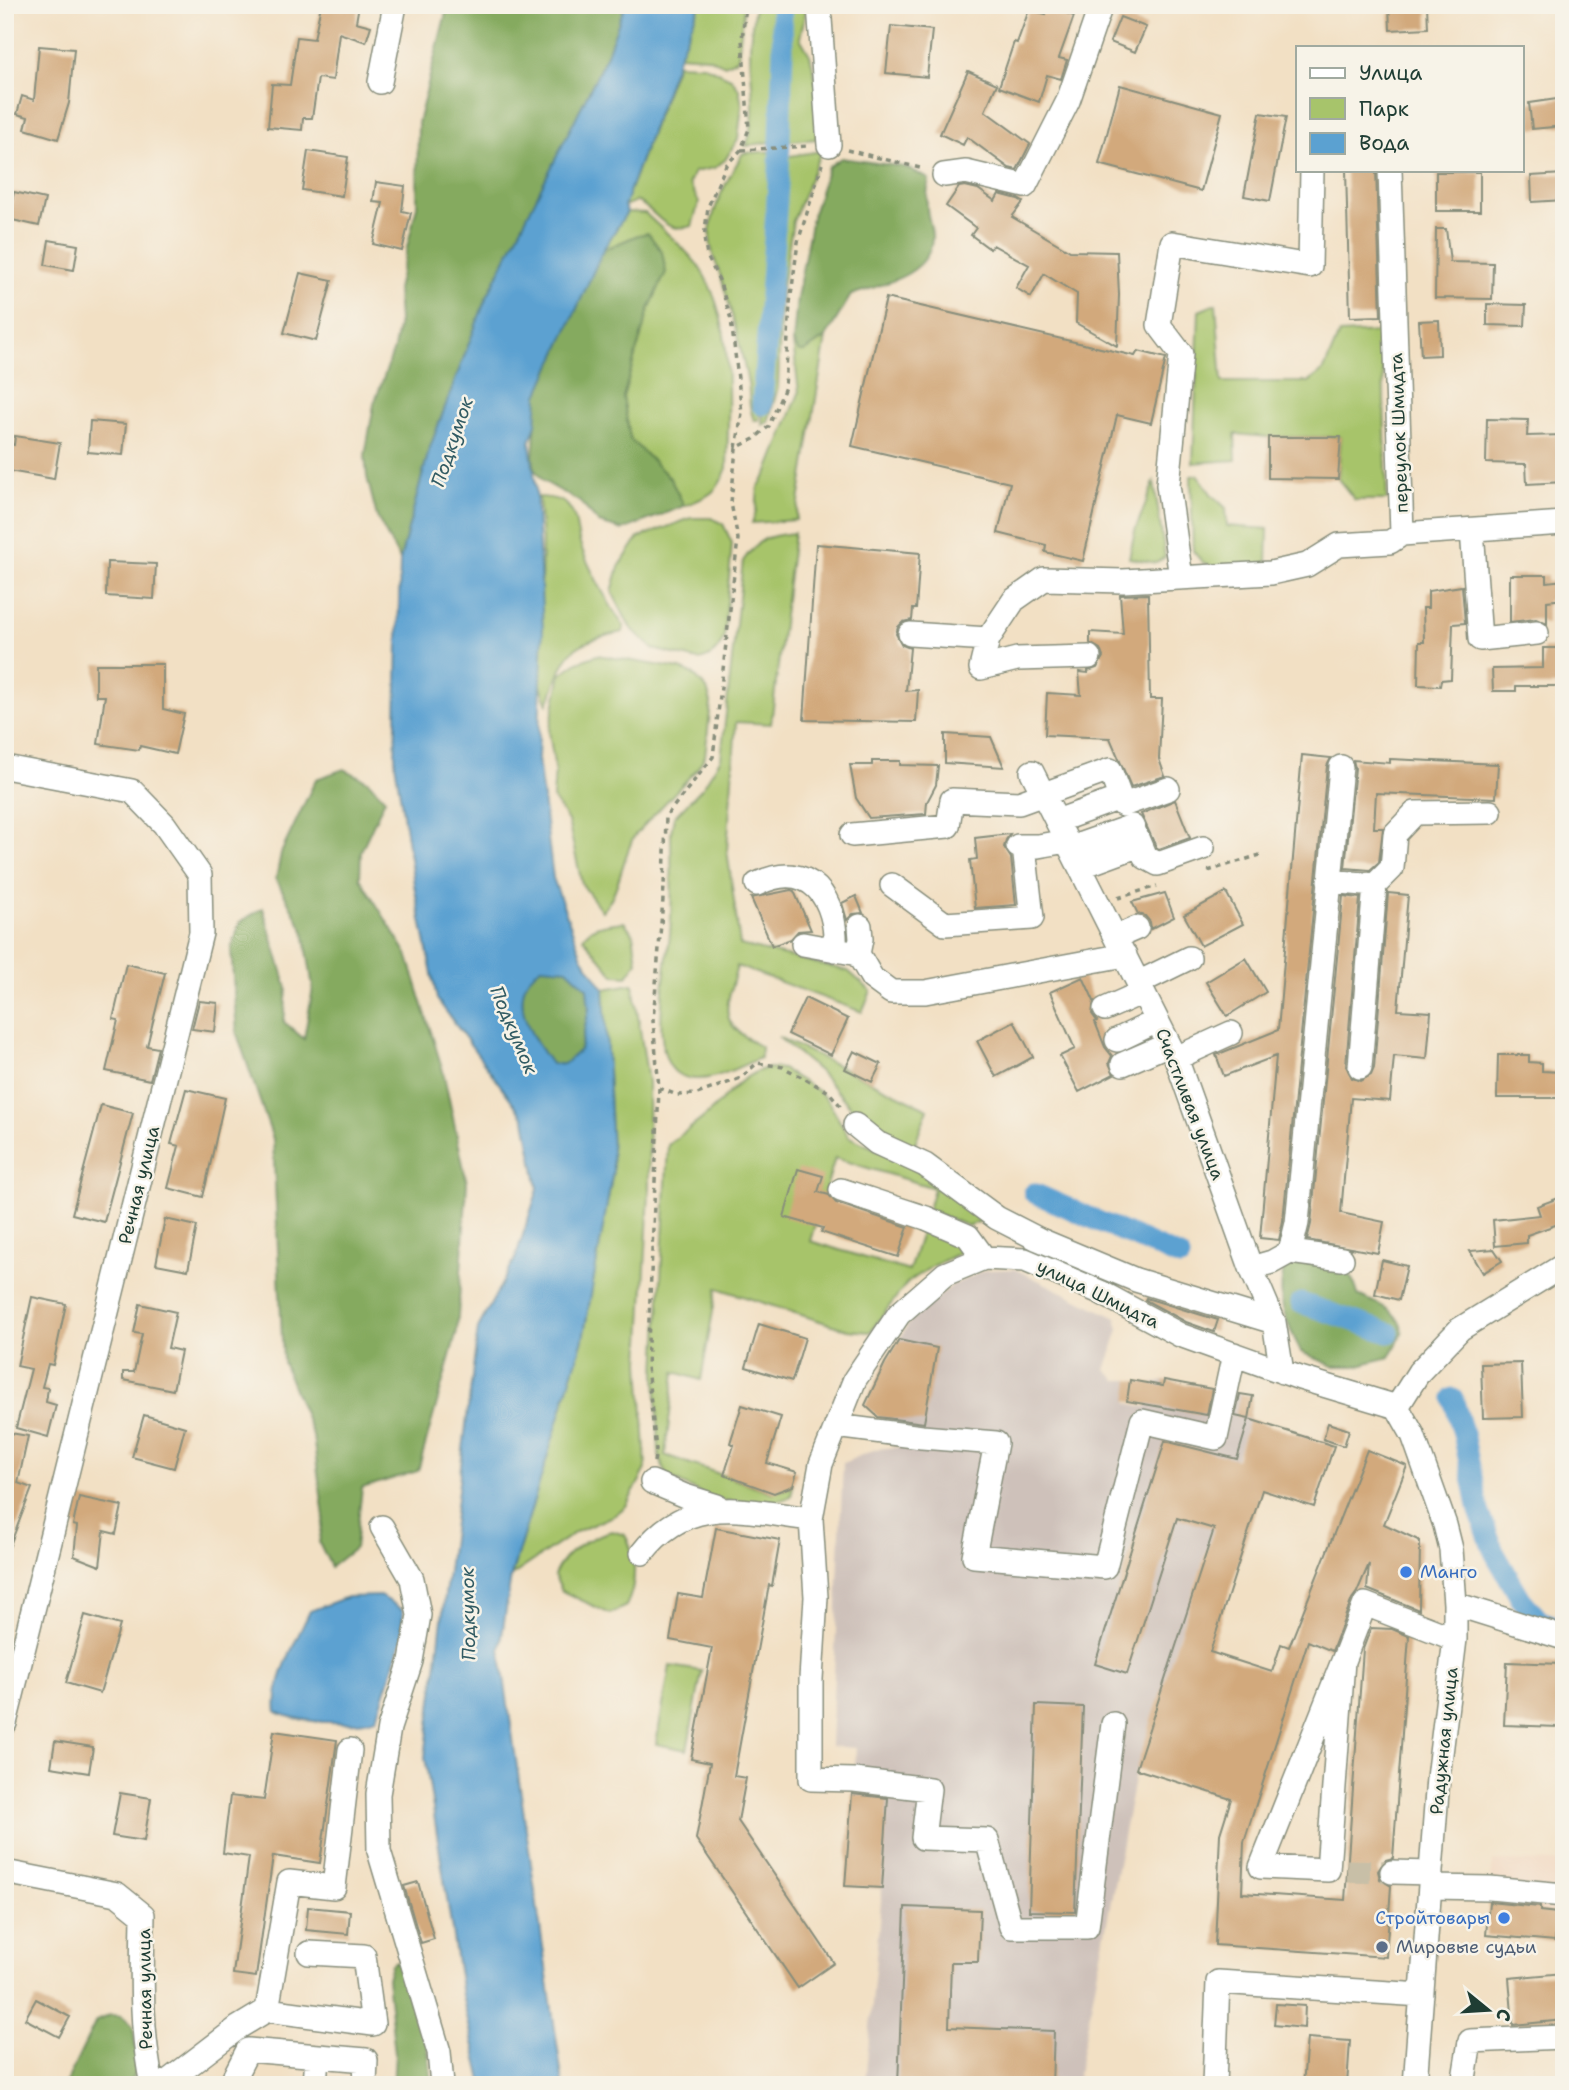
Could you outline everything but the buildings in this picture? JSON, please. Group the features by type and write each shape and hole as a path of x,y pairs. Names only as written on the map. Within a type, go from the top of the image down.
{"street":[{"path":"380,82 395,5"},
{"path":"819,5 830,145"},
{"path":"944,175 966,172 1025,186 1068,101 1101,5"},
{"path":"1181,578 1168,485 1181,354 1159,325 1172,243 1310,266 1312,172"},
{"name":"переулок Шмидта","path":"1390,172 1402,534 1564,523"},
{"path":"1472,530 1480,639 1537,633"},
{"path":"1089,657 1017,659 981,668 988,639 1014,600 1044,579 1123,581 1271,573 1307,565 1339,545 1390,542 1402,534"},
{"path":"909,634 988,639"},
{"name":"Речная улица","path":"5,767 132,790 164,824 200,875 201,933 5,1723"},
{"path":"852,835 948,826 953,800 1019,803 1115,767 1123,805 1168,789"},
{"path":"1290,1252 1297,1223 1340,767"},
{"name":"Счастливая улица","path":"1032,772 1172,1051 1251,1268 1274,1322 1282,1372"},
{"path":"1069,844 1120,798"},
{"path":"1360,1067 1375,885 1392,868 1395,834 1415,813 1490,812"},
{"path":"892,885 945,925 1032,918 1021,846 1140,845 1145,857 1158,864 1203,848"},
{"path":"757,884 775,876 790,875 813,884 832,913 836,930 835,950"},
{"path":"1329,881 1375,885"},
{"path":"860,926 862,939 858,954 872,978 891,992 925,992 1120,946 1138,928"},
{"path":"803,944 858,954"},
{"path":"1105,1009 1189,958"},
{"path":"1117,1040 1157,1021"},
{"path":"1123,1063 1231,1033"},
{"path":"855,1125 877,1143 925,1165 997,1218 1038,1239 1136,1280 1274,1322"},
{"path":"841,1189 926,1218 968,1236 984,1258"},
{"path":"1251,1268 1272,1262 1290,1252 1342,1259"},
{"name":"улица Шмидта","path":"1113,1724 1087,1927 1011,1927 987,1840 923,1838 929,1789 854,1780 811,1779 811,1679 816,1597 811,1519 821,1464 855,1379 899,1314 945,1274 984,1258 1025,1260 1100,1292 1180,1335 1282,1372 1397,1407"},
{"path":"1397,1407 1419,1372 1460,1329 1564,1265"},
{"path":"836,1426 996,1443 974,1556 1105,1567 1142,1421 1216,1438 1234,1354"},
{"name":"Радужная улица","path":"1397,1407 1413,1435 1445,1525 1451,1549 1455,1604 1455,1639 1438,1778 1415,2085"},
{"path":"652,1482 726,1509 811,1519"},
{"path":"642,1553 654,1538 669,1526 698,1512 726,1509"},
{"path":"382,1527 412,1579 419,1615 411,1661 389,1728 378,1794 379,1851 439,2052 442,2085"},
{"path":"1343,1661 1338,1870 1261,1867 1365,1604 1455,1639"},
{"path":"1455,1604 1564,1637"},
{"path":"267,2010 289,1882 334,1887 350,1750"},
{"name":"Речная улица","path":"5,1872 117,1895 143,1915 141,1996 144,2046 152,2085"},
{"path":"1392,1872 1430,1880 1564,1895"},
{"path":"163,2085 239,2027 267,2010 373,2024 364,1956 309,1953"},
{"path":"1214,2085 1218,1982 1422,1995"},
{"path":"1463,2085 1470,2041 1564,2037"},
{"path":"230,2085 248,2050 366,2060 365,2085"},
{"path":"315,2085 317,2056"}],"path":[{"path":"652,1482 656,1450 647,1367 659,1088 653,1021 664,887 666,816 713,757 738,538 731,503 742,413 731,319 719,280 707,256 704,237 708,207 726,165 741,150 749,130 742,40 746,5"},
{"path":"741,150 830,145 944,175"},
{"path":"737,448 754,439 769,426 785,387 790,303 798,242 814,186 830,145"},
{"path":"659,1088 677,1096 697,1094 741,1078 757,1063 783,1067 829,1092 855,1125"}],"shaded area":[{"path":"1015,1269 1116,1318 1119,1329 1106,1370 1117,1380 1130,1380 1127,1403 1147,1407 1151,1384 1164,1380 1253,1396 1249,1419 1136,1769 1076,2085 865,2085 882,1889 845,1886 856,1748 831,1746 843,1463 876,1449 920,1445 883,1421 865,1405 885,1363 911,1320 953,1285 986,1270"},
{"path":"1493,1861 1564,1862 1564,1941 1486,1935"}],"green space":[{"path":"448,5 625,5 606,57 485,301 429,450 400,560 377,517 365,456 374,404 394,349 399,321 397,289 417,206 418,123"},
{"path":"700,5 744,5 738,58 725,65 707,57 679,55"},
{"path":"755,5 778,5 771,142 746,146 753,110 750,49"},
{"path":"786,5 807,5 800,38 810,55 822,107 816,139 780,142 781,61"},
{"path":"677,64 703,65 731,78 739,89 742,105 738,139 725,160 714,168 694,172 689,183 699,202 692,226 682,228 667,225 636,201 624,206"},
{"path":"778,151 761,400 759,420 754,420 740,346 712,252 710,232 718,201 743,153"},
{"path":"821,151 793,221 781,293 778,387 768,422 762,425 783,157"},
{"path":"841,158 905,167 929,179 927,204 932,239 929,252 913,270 888,283 851,295 826,337 804,352 799,352 793,342 797,298 812,217 828,167"},
{"path":"627,212 645,213 699,267 711,289 724,337 728,391 727,468 716,489 700,500 684,506 670,478 630,439 623,397 649,309 666,272 638,235 603,250"},
{"path":"648,233 662,252 666,272 649,309 623,397 630,439 670,478 684,506 623,530 599,523 580,502 543,481 535,470 533,458 538,395 603,250"},
{"path":"1216,304 1222,382 1309,382 1324,370 1339,334 1382,332 1387,500 1355,500 1338,479 1341,437 1235,434 1236,460 1193,463 1199,311"},
{"path":"826,337 796,520 752,523 756,512 758,487 767,474 799,393 793,342 804,352"},
{"path":"1198,475 1212,495 1226,508 1227,526 1268,529 1267,564 1217,568 1202,562 1193,551 1191,476"},
{"path":"1154,482 1165,557 1156,563 1129,558 1135,531"},
{"path":"531,497 556,499 571,510 588,562 624,626 623,632 589,641 571,653 560,672 548,704 540,683 542,539 539,499"},
{"path":"691,518 711,518 723,524 732,543 724,638 714,653 698,660 653,649 630,627 612,592 619,567 638,538"},
{"path":"794,533 771,724 736,722 727,850 740,945 848,971 871,991 862,1012 737,966 728,1005 730,1022 736,1030 761,1047 760,1058 720,1075 688,1078 678,1074 669,1064 661,1030 671,922 671,832 674,817 703,787 721,758 743,561 754,547 764,540 776,535"},
{"path":"597,655 680,669 693,674 707,689 711,703 705,756 697,769 635,835 616,886 602,911 582,884 568,821 553,798 555,770 549,732 561,674 578,662"},
{"path":"344,769 368,781 385,799 361,851 360,878 407,954 443,1071 467,1183 457,1331 418,1471 362,1488 355,1548 331,1567 319,1542 324,1517 313,1436 283,1362 273,1139 237,1034 231,949 240,922 263,908 287,988 284,1022 304,1039 313,988 304,931 276,879 281,853 316,779"},
{"path":"624,922 633,933 637,962 627,976 614,975 583,938 595,927"},
{"path":"541,966 567,969 587,988 589,1009 580,1050 565,1064 551,1064 533,1036 524,1015 523,993 526,982"},
{"path":"633,984 648,1081 649,1192 640,1362 646,1469 626,1506 615,1515 576,1532 511,1576 583,1339 613,1171 604,989"},
{"path":"778,1037 928,1109 915,1143 908,1147 879,1134 856,1113 819,1071"},
{"path":"768,1068 782,1069 818,1091 828,1101 849,1137 922,1170 973,1208 981,1221 968,1226 928,1210 934,1188 835,1158 810,1241 909,1271 923,1226 960,1241 959,1253 907,1283 870,1332 848,1330 717,1288 701,1380 675,1372 665,1455 774,1493 793,1486 791,1496 784,1499 766,1502 733,1501 710,1497 666,1476 659,1455 656,1373 668,1145 707,1115 744,1079"},
{"path":"1334,1262 1350,1276 1358,1295 1392,1312 1400,1324 1403,1332 1390,1357 1355,1366 1333,1366 1301,1352 1283,1309 1281,1288 1285,1263"},
{"path":"612,1531 625,1535 629,1543 634,1580 626,1606 610,1614 562,1591 554,1575 564,1559 578,1547"},
{"path":"670,1666 702,1671 687,1750 656,1744"},
{"path":"397,1961 427,2040 432,2085 393,2085 395,2054 387,1978 391,1964"},
{"path":"110,2015 122,2016 133,2026 138,2067 128,2085 65,2085 96,2021"}],"water":[{"name":"Подкумок","path":"625,5 700,5 624,206 627,212 603,250 538,395 536,424 530,442 536,490 543,629 538,759 553,878 582,957 604,989 613,1171 583,1339 511,1576 500,1649 563,2085 483,2085 462,1995 425,1757 478,1328 515,1259 538,1189 525,1119 437,999 415,890 395,763 400,560 429,450 485,301 606,57","holes":["541,967 567,969 587,988 589,1009 580,1050 564,1064 551,1064 528,1026 524,1016 523,994 527,981"]},
{"path":"381,1596 403,1610 402,1639 377,1718 355,1722 327,1722 299,1719 277,1712 276,1700 282,1674 310,1611 347,1597"}],"waterway":[{"path":"762,405 779,171 783,48 781,5"},
{"path":"1034,1193 1180,1257"},
{"path":"1301,1303 1389,1333"},
{"path":"1453,1398 1479,1511 1494,1552 1521,1599 1540,1621 1563,1629"}],"tunnel":[{"path":"1347,1871 1392,1872"}],"place":[{"name":"Манго","path":"1406,1572"},
{"name":"Стройтовары","path":"1504,1918"},
{"name":"Мировые судьи","path":"1382,1947"}]}
